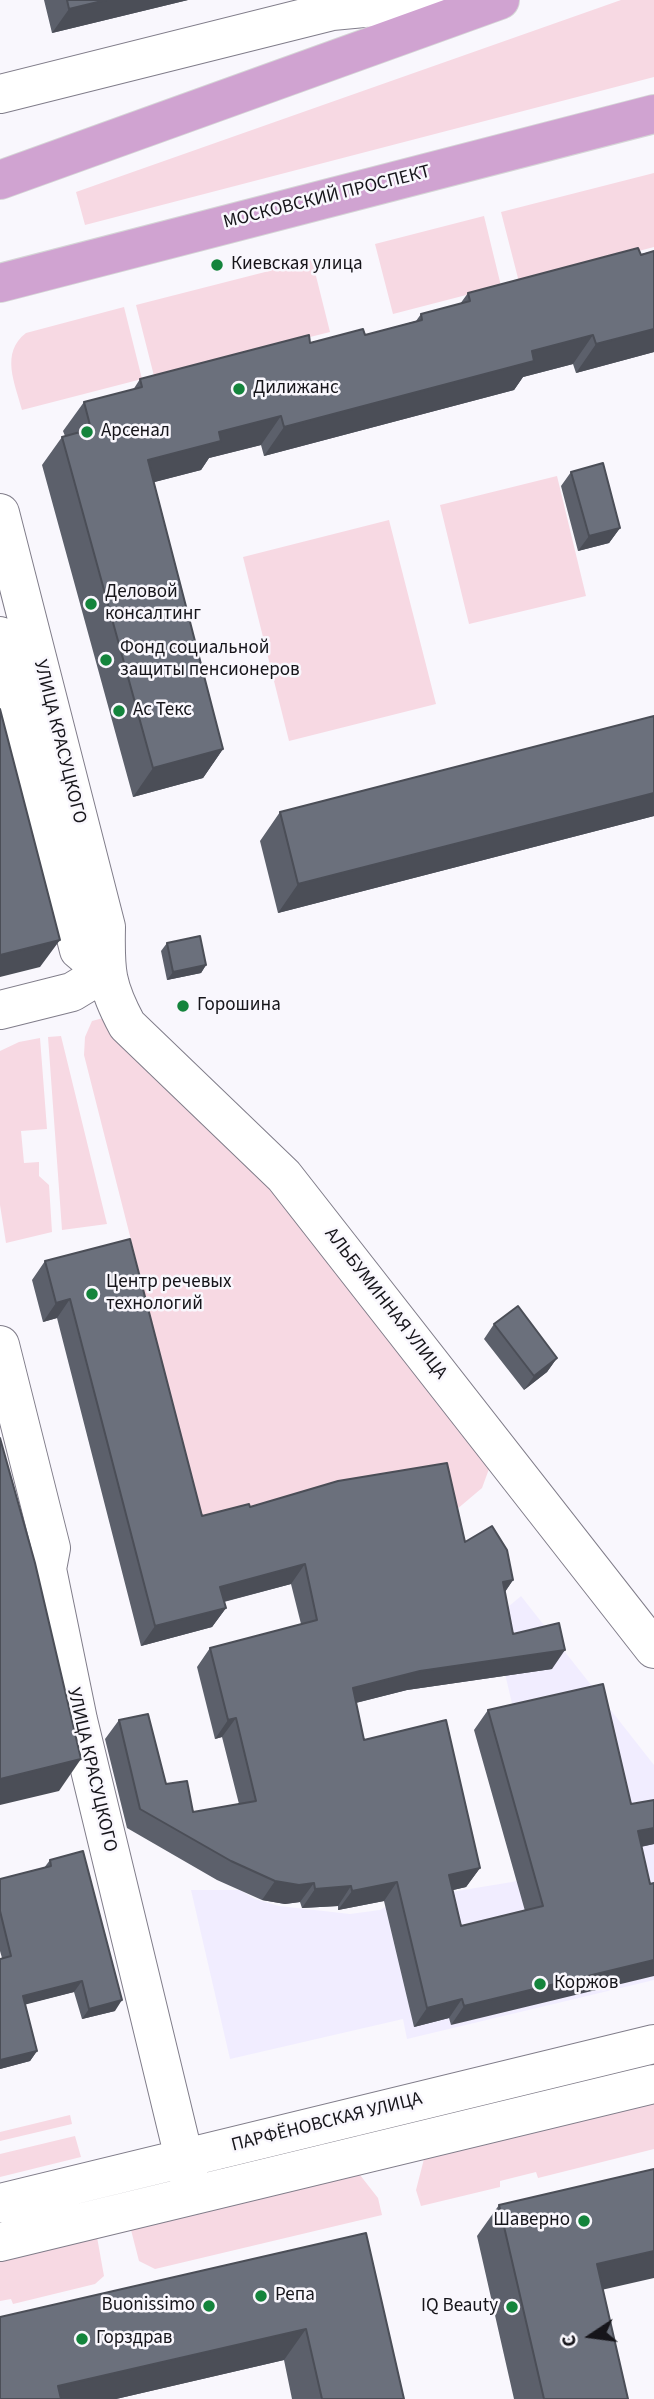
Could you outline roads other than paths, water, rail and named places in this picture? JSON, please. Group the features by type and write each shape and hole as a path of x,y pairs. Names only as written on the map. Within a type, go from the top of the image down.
{"main road":[{"path":"0,180 500,0"},
{"name":"МОСКОВСКИЙ ПРОСПЕКТ","path":"0,283 654,114"}],"street":[{"path":"0,94 332,11 449,0"},
{"name":"УЛИЦА КРАСУЦКОГО","path":"0,513 106,927 105,972"},
{"name":"УЛИЦА КРАСУЦКОГО","path":"0,636 79,950 105,972"},
{"path":"0,1010 72,992 105,972"},
{"name":"АЛЬБУМИННАЯ УЛИЦА","path":"105,972 114,1000 127,1025 284,1176 654,1650"},
{"name":"УЛИЦА КРАСУЦКОГО","path":"0,1345 51,1548 47,1569 78,1720 192,2195"},
{"name":"ПАРФЁНОВСКАЯ УЛИЦА","path":"0,2203 654,2044"},
{"name":"ПАРФЁНОВСКАЯ УЛИЦА","path":"0,2242 654,2084"}],"place":[{"name":"Киевская улица","path":"217,265"},
{"name":"Дилижанс","path":"239,389"},
{"name":"Арсенал","path":"87,432"},
{"name":"Деловой консалтинг","path":"91,604"},
{"name":"Фонд социальной защиты пенсионеров","path":"106,660"},
{"name":"Ас Текс","path":"119,711"},
{"name":"Горошина","path":"183,1006"},
{"name":"Центр речевых технологий","path":"92,1294"},
{"name":"Коржов","path":"540,1984"},
{"name":"Шаверно","path":"584,2221"},
{"name":"Репа","path":"261,2296"},
{"name":"Buonissimo","path":"209,2306"},
{"name":"IQ Beauty","path":"512,2307"},
{"name":"Горздрав","path":"82,2339"}]}
